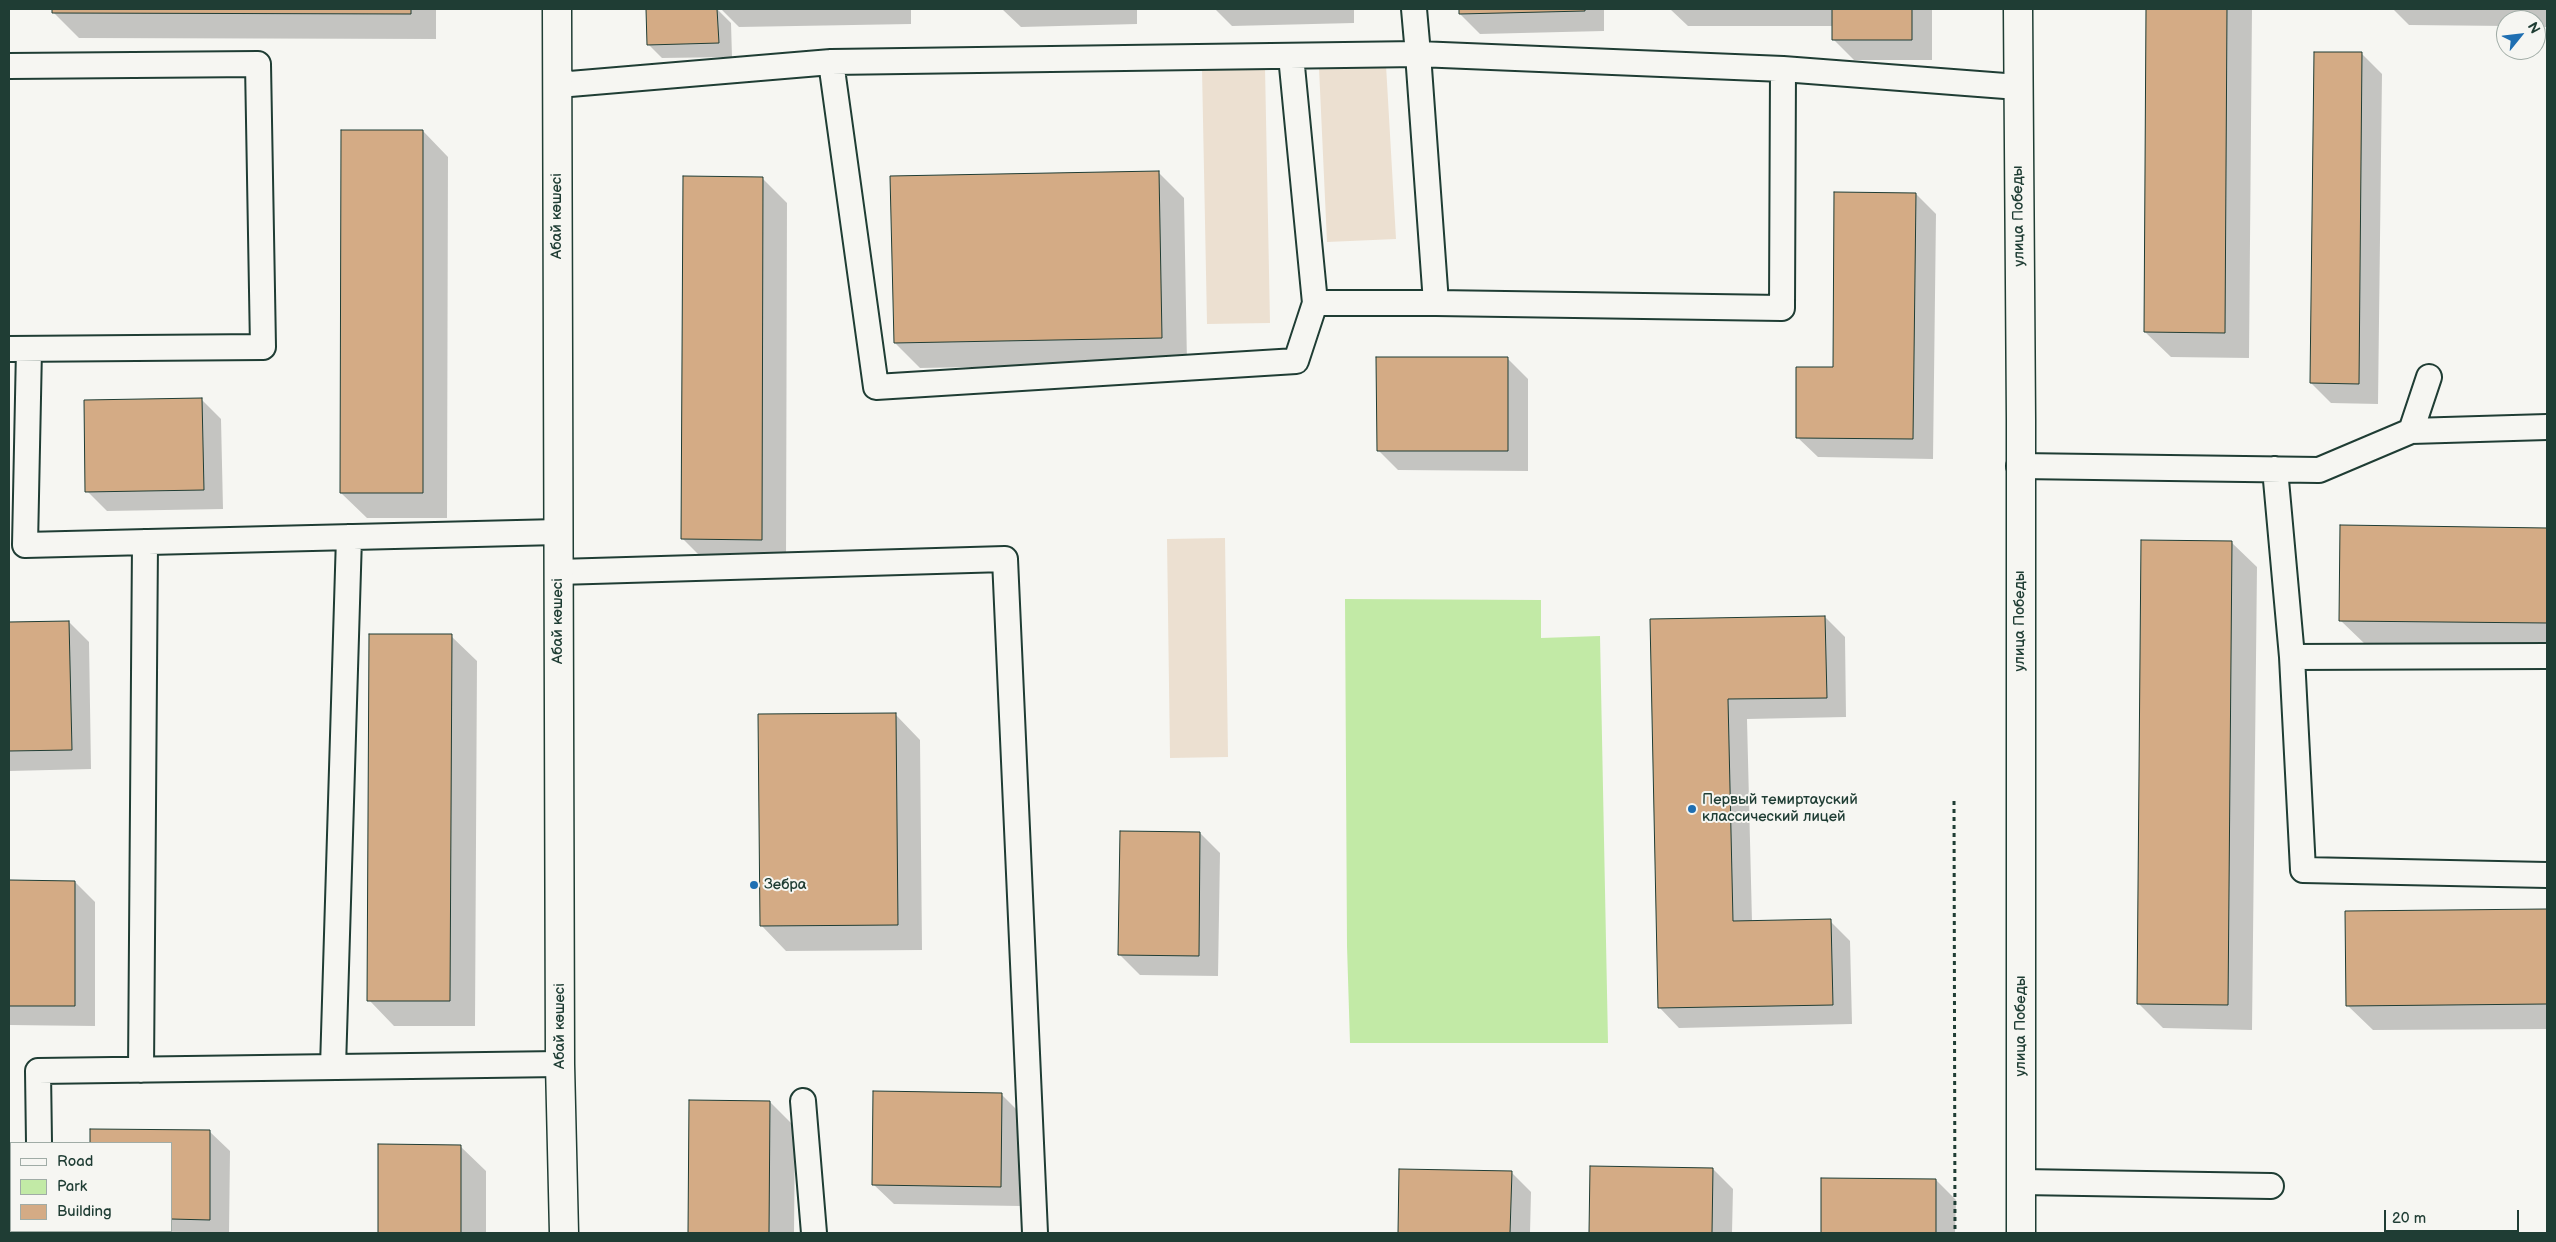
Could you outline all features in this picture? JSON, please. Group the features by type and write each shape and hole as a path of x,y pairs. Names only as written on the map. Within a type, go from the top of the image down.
{"street":[{"name":"Абай көшесі","path":"557,9 560,1064 564,1233"},
{"name":"улица Победы","path":"2018,9 2021,420 2021,1233"}],"lane":[{"path":"1414,9 1436,303"},
{"path":"557,79 570,84 831,62 1418,54 1784,69 2018,87"},
{"path":"831,62 876,387 1296,361 1315,303 1291,56"},
{"path":"9,66 258,64 263,347 19,349 25,545 558,532"},
{"path":"1315,303 1782,308 1784,69"},
{"path":"2411,430 2430,377"},
{"path":"2020,466 2319,470 2411,430 2547,427"},
{"path":"2275,469 2292,658 2303,870 2547,875"},
{"path":"334,1067 349,537"},
{"path":"140,1070 145,542"},
{"path":"558,572 1005,559 1035,1233"},
{"path":"2292,658 2547,656"},
{"path":"39,1142 38,1071 560,1064"},
{"path":"803,1101 814,1233"},
{"path":"2021,1182 2271,1186"}],"path":[{"path":"1954,801 1955,1233"}],"shaded area":[{"path":"1386,65 1396,239 1327,242 1319,68"},
{"path":"1265,67 1270,323 1207,324 1202,69"},
{"path":"1225,538 1228,757 1170,758 1167,539"}],"green space":[{"path":"1345,599 1541,600 1541,638 1600,636 1608,1043 1350,1043 1347,946"}],"building":[{"path":"52,9 411,9 411,14 52,13"},
{"path":"646,9 717,9 719,43 647,45"},
{"path":"1459,9 1585,9 1585,11 1459,14"},
{"path":"1832,9 1912,9 1912,40 1832,40"},
{"path":"2146,9 2227,9 2225,333 2144,332"},
{"path":"2314,52 2362,52 2359,384 2310,383"},
{"path":"341,130 423,130 423,493 340,493"},
{"path":"1159,171 1162,338 894,343 890,176"},
{"path":"683,176 763,177 762,540 681,539"},
{"path":"1834,192 1916,193 1913,439 1796,438 1796,367 1833,367"},
{"path":"1376,357 1508,357 1508,451 1377,451"},
{"path":"202,398 204,490 85,492 84,400"},
{"path":"2340,525 2547,528 2547,623 2339,621"},
{"path":"2141,540 2232,541 2228,1005 2137,1004"},
{"name":"Первый темиртауский классический лицей","path":"1825,616 1827,698 1728,699 1733,921 1831,919 1833,1005 1658,1008 1650,619"},
{"path":"69,621 72,750 9,751 9,622"},
{"path":"369,634 452,634 450,1001 367,1001"},
{"path":"896,713 898,925 760,926 758,714"},
{"path":"1120,831 1200,832 1199,956 1118,955"},
{"path":"9,880 75,881 75,1006 9,1006"},
{"path":"2547,909 2547,1004 2346,1006 2345,911"},
{"path":"873,1091 1002,1093 1001,1187 872,1185"},
{"path":"689,1100 770,1101 769,1233 688,1233"},
{"path":"90,1129 210,1130 210,1220 172,1219 172,1142 90,1142"},
{"path":"378,1144 461,1145 461,1233 378,1233"},
{"path":"1590,1166 1713,1168 1712,1233 1589,1233"},
{"path":"1399,1169 1512,1171 1510,1233 1398,1233"},
{"path":"1821,1178 1936,1179 1936,1233 1821,1233"}],"place":[{"name":"Первый темиртауский классический лицей","path":"1692,809"},
{"name":"Зебра","path":"754,885"}]}
